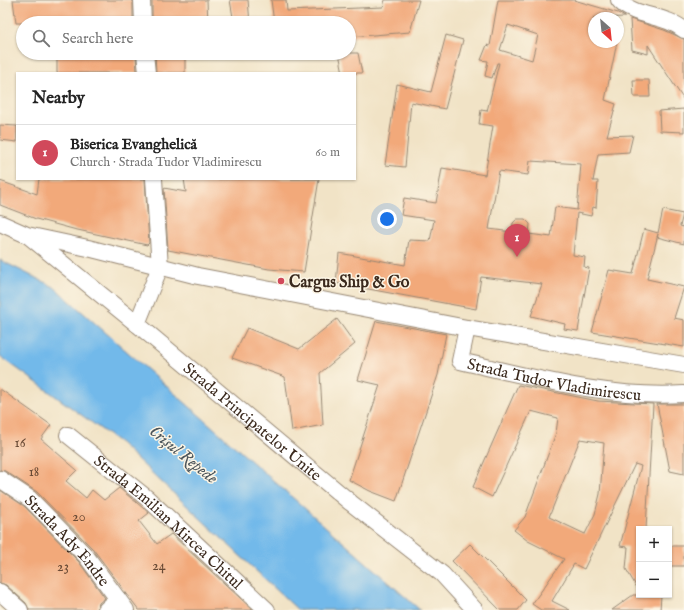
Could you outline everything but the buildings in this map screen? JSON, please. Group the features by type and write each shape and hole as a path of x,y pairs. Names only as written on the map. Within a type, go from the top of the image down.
{"street":[{"path":"142,0 143,16"},
{"path":"619,0 627,8 667,19 684,30"},
{"path":"146,60 147,72"},
{"path":"137,324 160,267 154,180"},
{"path":"0,223 27,235 88,248 160,267 467,328 684,365"},
{"name":"Strada Principatelor Unite","path":"27,235 137,324 351,504 442,574 475,610"},
{"name":"Strada Tudor Vladimirescu","path":"467,328 460,361 592,388 648,394 684,394"},
{"name":"Strada Emilian Mircea Chitul","path":"68,436 148,499 268,610"},
{"name":"Strada Ady Endre","path":"0,479 30,499 86,556 117,606"},
{"path":"0,592 20,610"}],"water":[{"name":"Crișul Repede","path":"0,260 54,287 420,610 298,610 120,443 0,356"}],"place":[{"name":"Biserica Evanghelică","path":"517,257"},
{"name":"Cargus Ship & Go","path":"281,281"}]}
